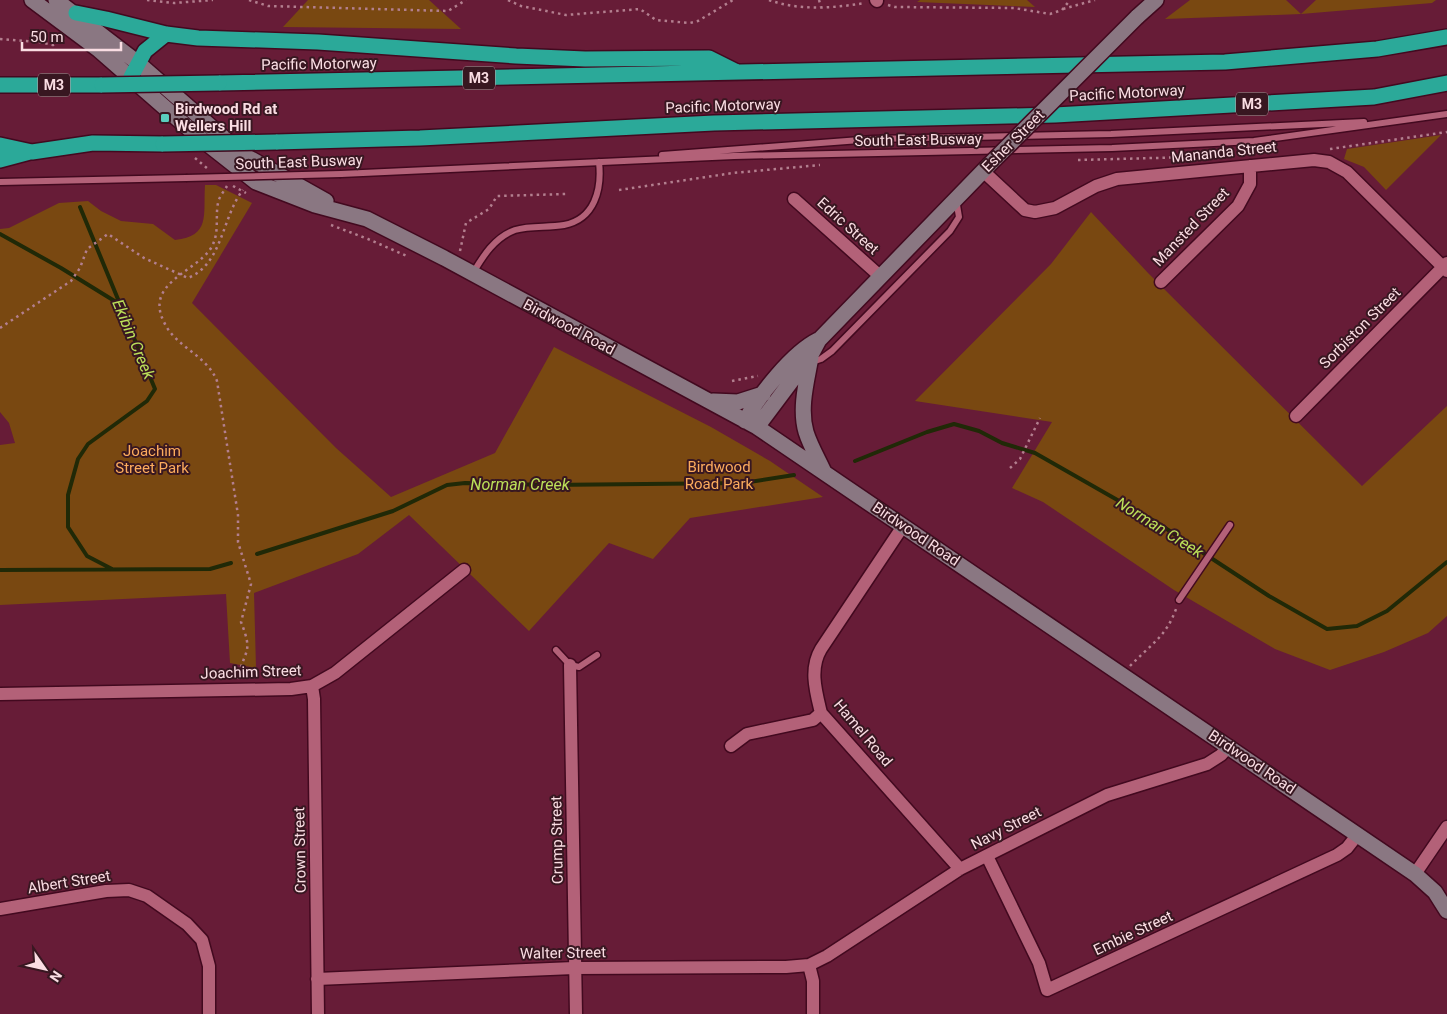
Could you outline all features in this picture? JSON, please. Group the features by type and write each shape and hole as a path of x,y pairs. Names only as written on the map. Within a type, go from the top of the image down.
{"highway":[{"path":"76,14 106,19 166,34 198,38 345,43 516,56 585,59 709,58 739,73"},
{"path":"135,70 153,43 166,34"},
{"name":"Pacific Motorway","path":"0,85 219,83 1225,62 1376,48 1447,37"},
{"name":"Pacific Motorway","path":"0,145 32,152 93,143 162,144 420,138 714,123 1065,114 1374,97 1447,83"},
{"path":"0,160 32,152"}],"main road":[{"name":"Birdwood Road","path":"32,0 135,70 242,154 349,213"},
{"name":"Birdwood Road","path":"56,0 76,14 135,70 195,134 256,182 314,205 367,219 452,262 751,424 1358,834 1415,874 1435,892 1447,911"},
{"name":"Esher Street","path":"751,424 763,394 803,349 820,340 956,198 1156,0"},
{"name":"Esher Street","path":"751,424 811,359 820,340"},
{"path":"811,359 804,414 806,431 824,472"},
{"path":"707,400 738,402 763,394"}],"street":[{"name":"Mananda Street","path":"986,168 1025,210 1044,212 1096,186 1116,179 1314,160 1329,162 1347,172 1446,267"},
{"name":"Mansted Street","path":"1161,282 1238,206 1250,184 1250,166"},
{"name":"Edric Street","path":"794,199 881,277"},
{"name":"Sorbiston Street","path":"1296,416 1446,267"},
{"name":"Hamel Road","path":"904,526 816,657 814,680 821,713 960,869"},
{"name":"Joachim Street","path":"0,694 237,690 312,686 335,673 464,570"},
{"name":"Crump Street","path":"570,665 576,1014"},
{"name":"Crown Street","path":"312,686 314,699 318,1014"},
{"path":"731,746 747,734 813,720 821,713"},
{"name":"Navy Street","path":"809,965 827,956 960,869 1107,795 1207,764 1221,755 1229,746"},
{"path":"1415,874 1447,827"},
{"name":"Embie Street","path":"987,856 1039,963 1047,990 1338,855 1347,848 1358,834"},
{"name":"Albert Street","path":"0,909 106,891 129,890 147,896 187,924 202,940 209,966 209,1014"},
{"path":"809,965 812,981 813,1014"},
{"name":"Walter Street","path":"317,979 574,968 786,967 809,965"}],"lane":[{"name":"South East Busway","path":"0,182 341,174 856,153 1112,148 1254,141 1447,114"},
{"name":"South East Busway","path":"599,162 734,148 873,139 1111,134 1417,119"},
{"path":"473,274 485,254 506,235 528,228 564,225 582,217 598,197 599,162"},
{"name":"Esher Street","path":"811,359 821,359 832,351 950,231 959,217 956,198"},
{"path":"1179,600 1230,525"},
{"path":"556,650 570,665 579,667 597,655"}],"path":[{"path":"147,0 174,3 213,0"},
{"path":"249,0 268,6 448,11 466,0"},
{"path":"508,0 521,6 566,15 640,10 661,21 690,23 698,21 734,0"},
{"path":"769,0 784,5 821,7 856,5"},
{"path":"819,0 821,7"},
{"path":"1062,10 1070,0"},
{"path":"895,7 1014,8 1050,14 1095,0"},
{"path":"0,39 53,46 66,38"},
{"path":"0,328 71,282 80,268 86,249 108,234 144,258 188,278 197,275 221,244 230,215 241,191 256,182"},
{"path":"228,184 218,200 217,228 210,249 179,274 165,290 160,308 163,322 170,332 213,371 217,382 238,515 238,542 251,584 241,622 248,638 248,650 240,668 237,690"},
{"path":"452,262 462,247 466,223 489,209 497,196 567,194"},
{"path":"1010,468 1020,459 1040,418"},
{"path":"1122,674 1160,639 1170,626 1179,600"}],"green space":[{"path":"308,0 429,0 461,29 283,27"},
{"path":"920,0 1027,0 1035,7 917,2"},
{"path":"1190,0 1286,0 1301,14 1165,19"},
{"path":"1316,0 1436,0 1432,3 1301,14"},
{"path":"1441,135 1386,190 1364,167 1344,159 1347,149"},
{"name":"Joachim Street Park","path":"205,185 216,185 252,203 192,303 336,448 391,497 495,453 554,347 711,427 770,461 823,497 690,518 653,559 609,543 529,631 409,515 358,554 254,593 256,668 230,663 226,594 0,605 0,445 15,443 9,423 0,412 0,229 9,228 59,203 88,201 101,211 121,221 153,224 175,240 187,238 200,229 203,222"},
{"path":"1091,212 1149,274 1362,486 1447,406 1447,616 1428,633 1384,652 1330,670 1275,649 1174,590 1043,502 1012,488 1052,422 915,401 1051,264"}],"waterway":[{"name":"Ekibin Creek","path":"80,207 155,389 147,401 88,444 78,459 68,495 68,527 87,556 112,569"},
{"path":"0,234 61,268 121,305"},
{"name":"Norman Creek","path":"855,461 927,432 954,424 979,431 1002,443 1035,453 1156,522 1269,596 1327,629 1357,626 1387,611 1447,562"},
{"name":"Norman Creek","path":"257,554 393,511 447,485 465,483 547,485 743,483 794,475"},
{"name":"Ekibin Creek","path":"0,570 210,569 231,563"}],"place":[{"name":"Birdwood Rd at Wellers Hill","path":"165,118"}],"park label":[{"name":"Birdwood Road Park","path":"719,476"}]}
